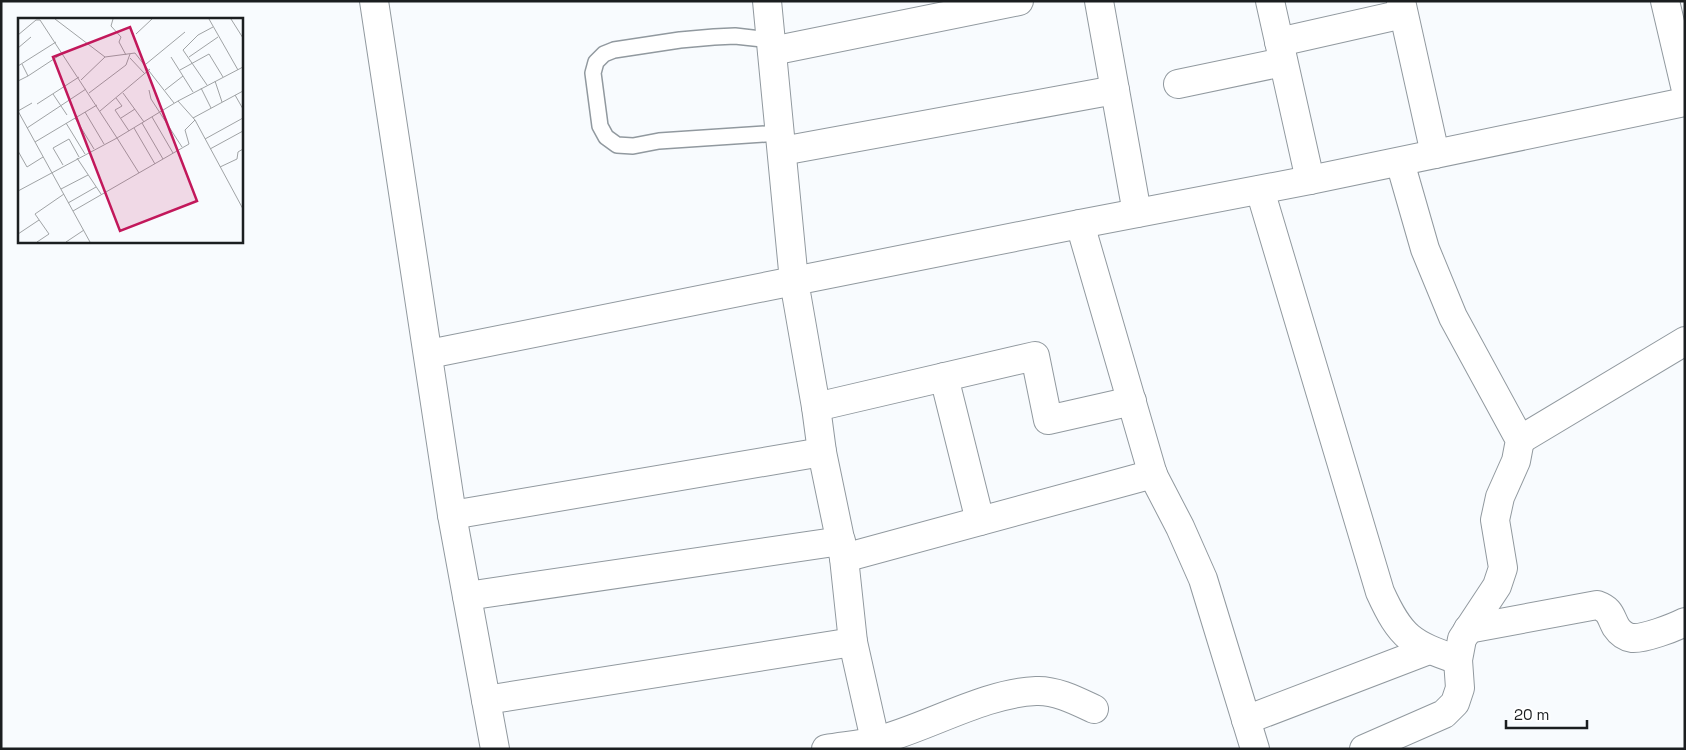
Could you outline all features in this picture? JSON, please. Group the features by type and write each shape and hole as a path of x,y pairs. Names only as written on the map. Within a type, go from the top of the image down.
{"street":[{"path":"374,1 452,515 495,749"},
{"path":"767,1 794,281 822,452 842,549 853,642 876,745"},
{"path":"771,45 1019,1"},
{"path":"1100,1 1137,213"},
{"path":"1270,1 1310,180"},
{"path":"1665,1 1685,86"},
{"path":"1178,84 1281,52 1402,7 1435,154"},
{"path":"781,142 1115,90"},
{"path":"429,354 1400,162 1685,102"},
{"path":"1364,749 1444,714 1455,703 1460,688 1458,660 1462,639 1497,586 1503,568 1495,520 1500,497 1516,460 1520,440 1453,317 1425,249 1400,162"},
{"path":"1260,190 1380,592 1392,618 1409,638 1429,650 1458,660"},
{"path":"1080,224 1153,474 1180,527 1203,579 1254,749"},
{"path":"1520,440 1685,340"},
{"path":"816,407 1035,356 1048,420 1132,401"},
{"path":"944,377 980,521"},
{"path":"452,515 822,452"},
{"path":"467,596 842,549 980,521 1153,474"},
{"path":"1468,629 1597,605 1605,608 1611,614 1617,628 1624,635 1633,638 1669,629 1685,622"},
{"path":"486,700 853,642"},
{"path":"1246,720 1429,650"},
{"path":"826,749 876,745 990,701 1038,690 1078,701 1094,709"}],"lane":[{"path":"771,45 735,36 680,40 614,50 604,54 596,62 593,73 600,126 606,137 617,146 633,146 659,141 781,142"}]}
